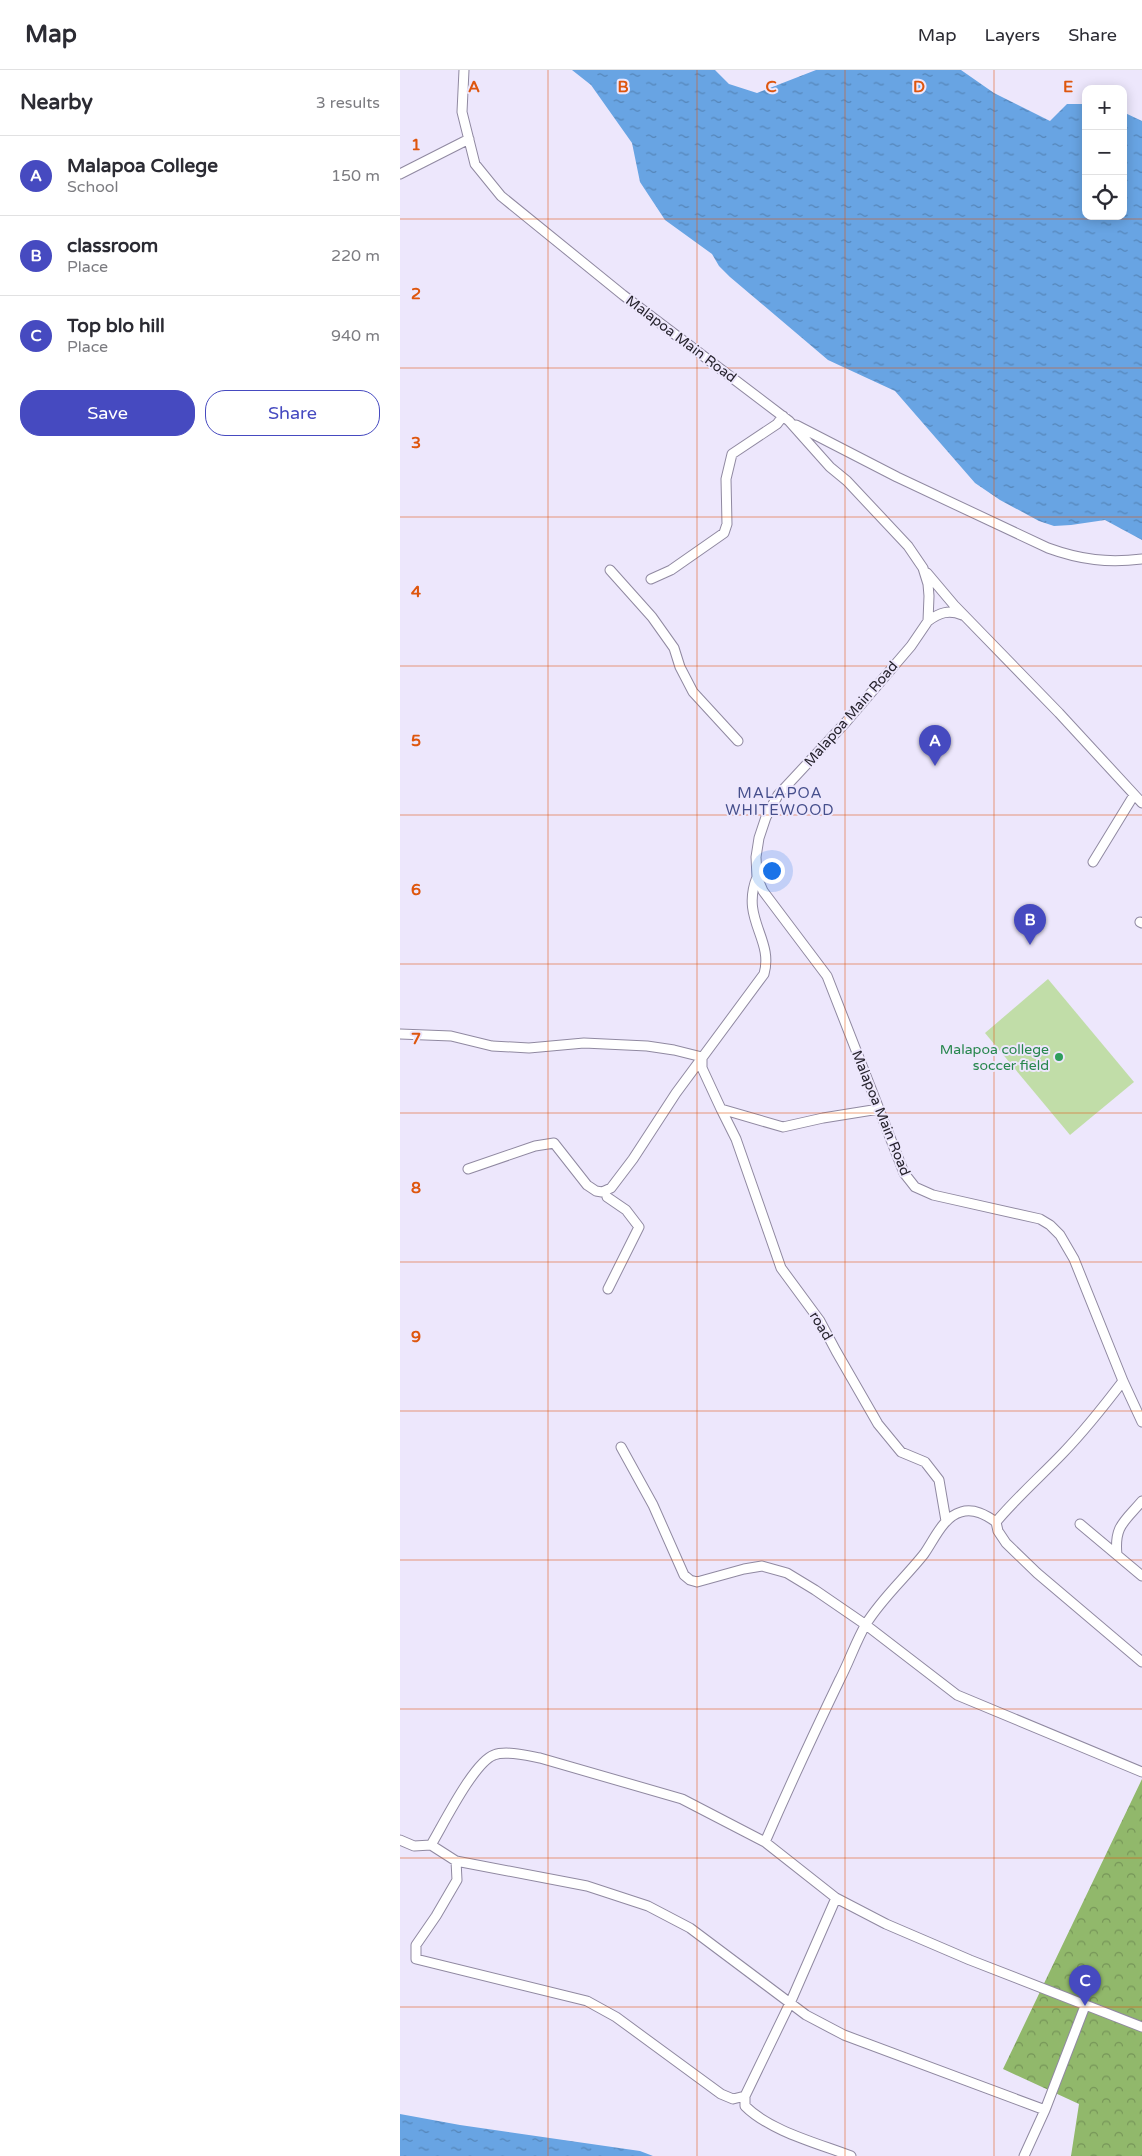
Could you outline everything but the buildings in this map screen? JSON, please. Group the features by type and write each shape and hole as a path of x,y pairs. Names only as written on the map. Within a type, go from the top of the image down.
{"street":[{"name":"Malapoa Main Road","path":"464,70 462,112 475,164 501,196 623,295 786,418 830,467 847,481 908,546 923,568 928,584 928,621 911,646 846,722 778,795 770,807 759,838 756,857 757,877 767,897 827,976 904,1173 915,1187 928,1193 972,1205 1040,1219 1050,1225 1060,1235 1074,1259 1122,1381 1142,1422"},
{"path":"400,174 469,139"},
{"path":"651,579 670,570 724,533 727,524 726,479 732,454 786,418 830,444 1048,548 1066,555 1104,562 1142,559"},
{"path":"923,568 954,605 1142,803"},
{"path":"610,570 652,617 670,642 693,692 738,741"},
{"path":"928,621 940,613 948,612 958,613 968,618"},
{"path":"1093,862 1134,795"},
{"path":"468,1169 535,1146 554,1143 587,1185 596,1191 607,1191 612,1188 633,1159 664,1109 764,974 765,948 753,918 752,908 753,887 757,877"},
{"path":"400,1034 451,1036 492,1046 528,1048 584,1043 630,1045 674,1050 702,1057"},
{"name":"road","path":"702,1057 702,1068 736,1139 781,1268 820,1321 878,1424 901,1452 925,1462 940,1480 946,1522"},
{"path":"721,1109 783,1127 823,1118 879,1110"},
{"path":"607,1197 626,1210 639,1227 608,1289"},
{"path":"996,1522 1088,1425 1122,1381"},
{"path":"621,1447 653,1505 684,1575 690,1580 697,1582 706,1581 744,1569 762,1566 777,1569 815,1590 866,1625 957,1695 1142,1772"},
{"path":"1117,1555 1115,1542 1117,1532 1142,1501"},
{"path":"765,1842 802,1757 866,1625 884,1600 924,1554 946,1522 962,1512 974,1511 986,1515 996,1522 998,1531 1006,1543 1031,1567 1142,1662"},
{"path":"1080,1524 1142,1576"},
{"path":"431,1845 476,1770 494,1755 517,1754 540,1758 682,1799 765,1842 836,1898 886,1924 1085,2006 1125,2019 1142,2027"},
{"path":"400,1840 414,1846 431,1845 456,1861 587,1886 648,1906 690,1928 806,2014 844,2035 1045,2110"},
{"path":"456,1861 457,1880 416,1945 416,1959 587,2001 616,2016 721,2094 733,2099 746,2096"},
{"path":"836,1898 746,2096 745,2106 756,2117 851,2156"},
{"path":"1024,2156 1045,2110 1085,2006"}],"green space":[{"name":"Malapoa college soccer field","path":"1048,979 1134,1082 1070,1135 985,1033"},
{"path":"1142,1779 1142,2156 1071,2156 1079,2104 1003,2069"}],"water":[{"path":"572,70 715,70 729,84 757,93 816,70 961,70 994,93 1050,121 1067,104 1082,104 1082,220 1127,220 1127,114 1142,121 1142,540 1105,520 1054,526 1039,521 1000,500 975,483 895,391 828,360 730,277 719,266 712,254 665,220 640,182 632,143 591,85"},
{"path":"400,2114 460,2125 640,2151 653,2156 400,2156"}],"place":[{"name":"Malapoa College","path":"935,766"},
{"name":"classroom","path":"1030,945"},
{"name":"Malapoa college soccer field","path":"1059,1057"},
{"name":"Top blo hill","path":"1085,2006"}],"district":[{"name":"MALAPOA WHITEWOOD","path":"780,802"}]}
